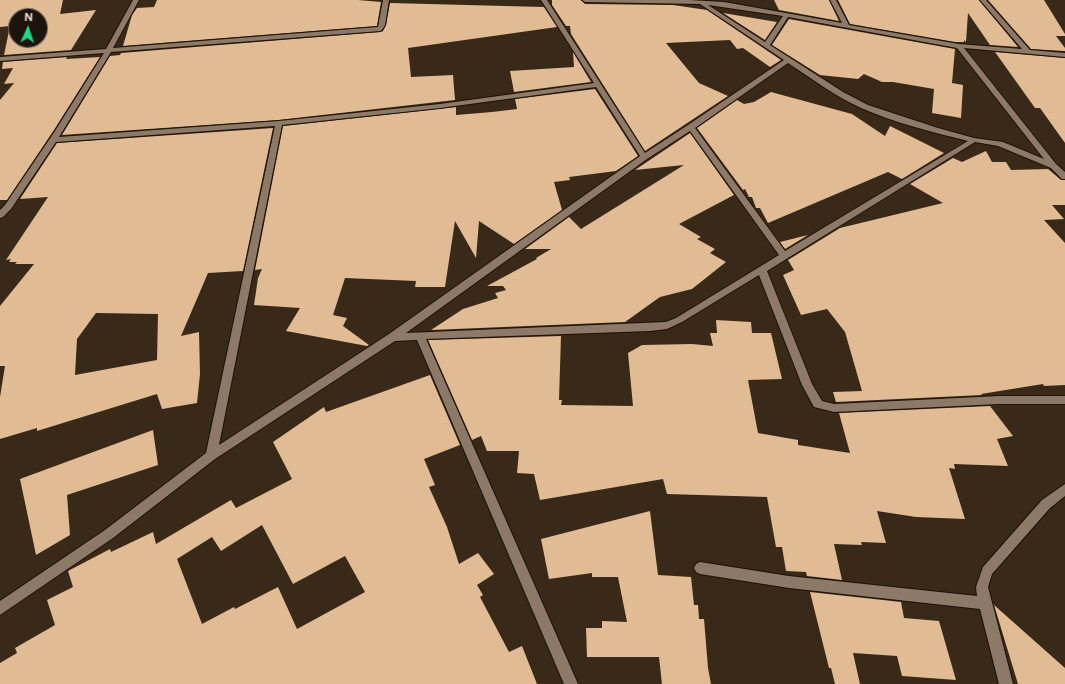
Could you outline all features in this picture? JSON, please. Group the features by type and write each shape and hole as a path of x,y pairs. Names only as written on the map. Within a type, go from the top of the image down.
{"street":[{"path":"0,215 8,207 54,140 111,49 136,0"},
{"path":"0,59 111,49 380,29 386,0"},
{"path":"544,0 597,86 644,157"},
{"path":"584,0 699,1 746,7 959,46 1065,55"},
{"path":"833,0 847,26"},
{"path":"983,0 1029,53"},
{"path":"699,1 767,44 840,94 865,106 896,118 974,140 1000,144 1054,166"},
{"path":"767,44 787,15"},
{"path":"959,46 1054,166 1065,177"},
{"path":"0,609 109,534 211,456 393,337 644,157 691,127 789,59"},
{"path":"54,140 279,123 440,106 597,86"},
{"path":"211,456 279,123"},
{"path":"691,127 784,256"},
{"path":"393,337 642,328 667,325 679,320 762,270 974,140"},
{"path":"762,270 807,385 818,404 834,408 999,400 1065,400"},
{"path":"420,336 571,684"},
{"path":"1006,684 982,587 987,571 1046,504 1065,489"},
{"path":"700,568 789,582 985,603"}],"building":[{"path":"0,0 63,0 60,14 96,10 71,50 4,55 8,36 8,48 48,48 48,8 8,8 8,26 0,27"},
{"path":"157,0 358,0 381,2 377,26 123,46 132,15 137,8 154,7"},
{"path":"552,0 581,0 585,4 673,5 707,10 781,60 770,67 743,48 737,49 730,40 666,43 699,83 728,96 645,151 571,34 570,26 566,26 552,5"},
{"path":"774,0 829,0 839,21 779,10"},
{"path":"838,0 979,0 1018,47 990,45 968,13 966,42 964,40 964,42 955,42 850,24"},
{"path":"988,0 1044,0 1065,34 1065,36 1056,36 1065,48 1065,51 1031,49"},
{"path":"390,3 544,7 557,27 408,48 411,77 453,75 455,100 279,120 62,135 110,56 120,55 121,53 380,32 383,31 386,25"},
{"path":"723,13 777,22 765,40"},
{"path":"789,19 955,49 952,83 963,85 961,118 932,113 934,89 893,82 882,82 864,74 858,79 820,75 772,45"},
{"path":"573,52 591,82 514,92 510,71 574,67"},
{"path":"995,52 1065,58 1065,143 1040,108 1035,108"},
{"path":"67,57 66,59 100,57 54,130 7,200 0,200 0,100 14,83 4,84 13,68 2,69 3,62"},
{"path":"595,89 638,156 616,171 569,177 570,180 554,182 562,210 514,244 479,221 476,258 455,221 445,287 415,287 416,281 345,278 333,315 347,318 343,326 369,345 367,346 286,331 300,308 254,305 258,278 262,269 255,270 283,126 456,107 456,115 492,112 517,109 515,99"},
{"path":"771,92 852,114 885,136 890,126 944,153 902,179 888,172 768,223 760,208 756,208 752,197 749,197 745,189 743,190 697,128 737,100 744,104 754,102"},
{"path":"273,128 243,271 208,273 181,336 199,332 200,374 197,403 162,409 157,394 37,431 37,428 0,439 0,397 5,366 0,366 0,306 34,264 15,264 17,262 9,262 11,259 6,260 48,197 20,199 57,143","holes":["96,313 158,314 157,360 75,375 77,339"]},
{"path":"690,133 734,195 679,224 701,237 697,239 715,249 710,253 726,262 692,289 660,297 625,322 431,330 463,309 498,298 495,293 506,290 503,286 487,286 537,259 536,258 551,249 525,249 569,217 581,229 684,165 635,170"},
{"path":"986,151 992,162 1006,162 1011,170 1048,169 1061,180 1065,180 1065,205 1052,205 1064,219 1044,220 1065,243 1065,385 1044,386 1043,384 981,394 982,395 836,402 833,392 862,391 845,332 827,309 801,315 783,275 794,270 788,260 840,228 943,203 910,184 953,158 962,162"},
{"path":"808,235 785,249 780,242"},
{"path":"716,320 751,322 752,333 771,333 782,379 748,380 758,433 798,440 798,445 850,453 839,413 990,406 1013,436 997,439 1008,466 954,464 955,469 949,468 965,519 916,517 877,511 886,543 861,542 862,545 834,544 842,580 807,576 806,572 786,571 782,547 776,547 767,497 667,494 663,479 540,500 534,474 517,473 519,451 487,451 481,436 472,440 428,340 561,336 559,400 562,400 561,405 633,406 628,353 642,345 692,344 713,346 710,333 717,333"},
{"path":"430,375 460,445 424,459 435,485 429,487 447,527 459,564 478,553 494,574 477,585 483,595 480,597 509,652 522,646 537,684 0,684 0,663 17,653 15,648 55,625 47,600 73,587 68,571 110,549 111,552 153,532 156,544 231,500 236,508 292,479 273,442 324,407 326,412","holes":["262,525 293,584 345,556 365,592 297,629 278,587 235,609 234,607 202,624 177,559 212,537 221,551"]},
{"path":"153,430 158,465 67,495 70,535 36,555 20,479"},
{"path":"650,511 658,575 691,577 694,605 698,605 699,619 704,619 708,668 711,684 662,684 659,657 587,657 586,628 602,628 602,621 627,622 618,577 592,577 592,573 549,579 541,539"},
{"path":"810,592 901,602 904,618 939,621 956,680 902,676 897,656 853,653 860,684 835,684 831,668 829,668"},
{"path":"994,605 1065,668 1065,684 1018,684"}]}
